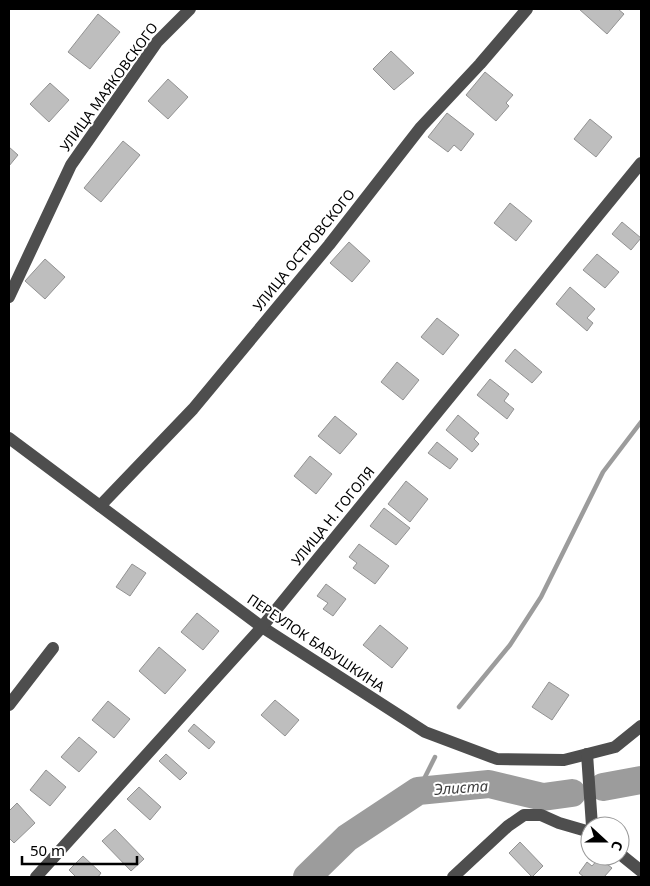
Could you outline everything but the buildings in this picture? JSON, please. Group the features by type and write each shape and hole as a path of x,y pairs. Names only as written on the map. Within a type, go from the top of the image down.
{"street":[{"name":"УЛИЦА МАЯКОВСКОГО","path":"9,297 71,165 157,42 190,9"},
{"name":"УЛИЦА ОСТРОВСКОГО","path":"100,506 194,409 329,245 421,127 480,64 527,9"},
{"name":"УЛИЦА Н. ГОГОЛЯ","path":"36,877 262,627 641,163"},
{"name":"ПЕРЕУЛОК БАБУШКИНА","path":"9,438 262,627 425,732 497,759 564,760 615,747 641,726"},
{"path":"9,705 53,648"},
{"path":"587,754 591,816"},
{"path":"453,877 508,826 524,815 541,815 580,829"},
{"path":"630,862 641,871"}],"waterway":[{"path":"459,707 510,645 541,597 603,472 641,422"},
{"path":"418,791 435,757"},
{"name":"Элиста","path":"603,787 641,780"},
{"name":"Элиста","path":"307,877 347,838 418,791 489,784 543,797 572,793"},
{"name":"Элиста","path":"572,793 603,787"}]}
